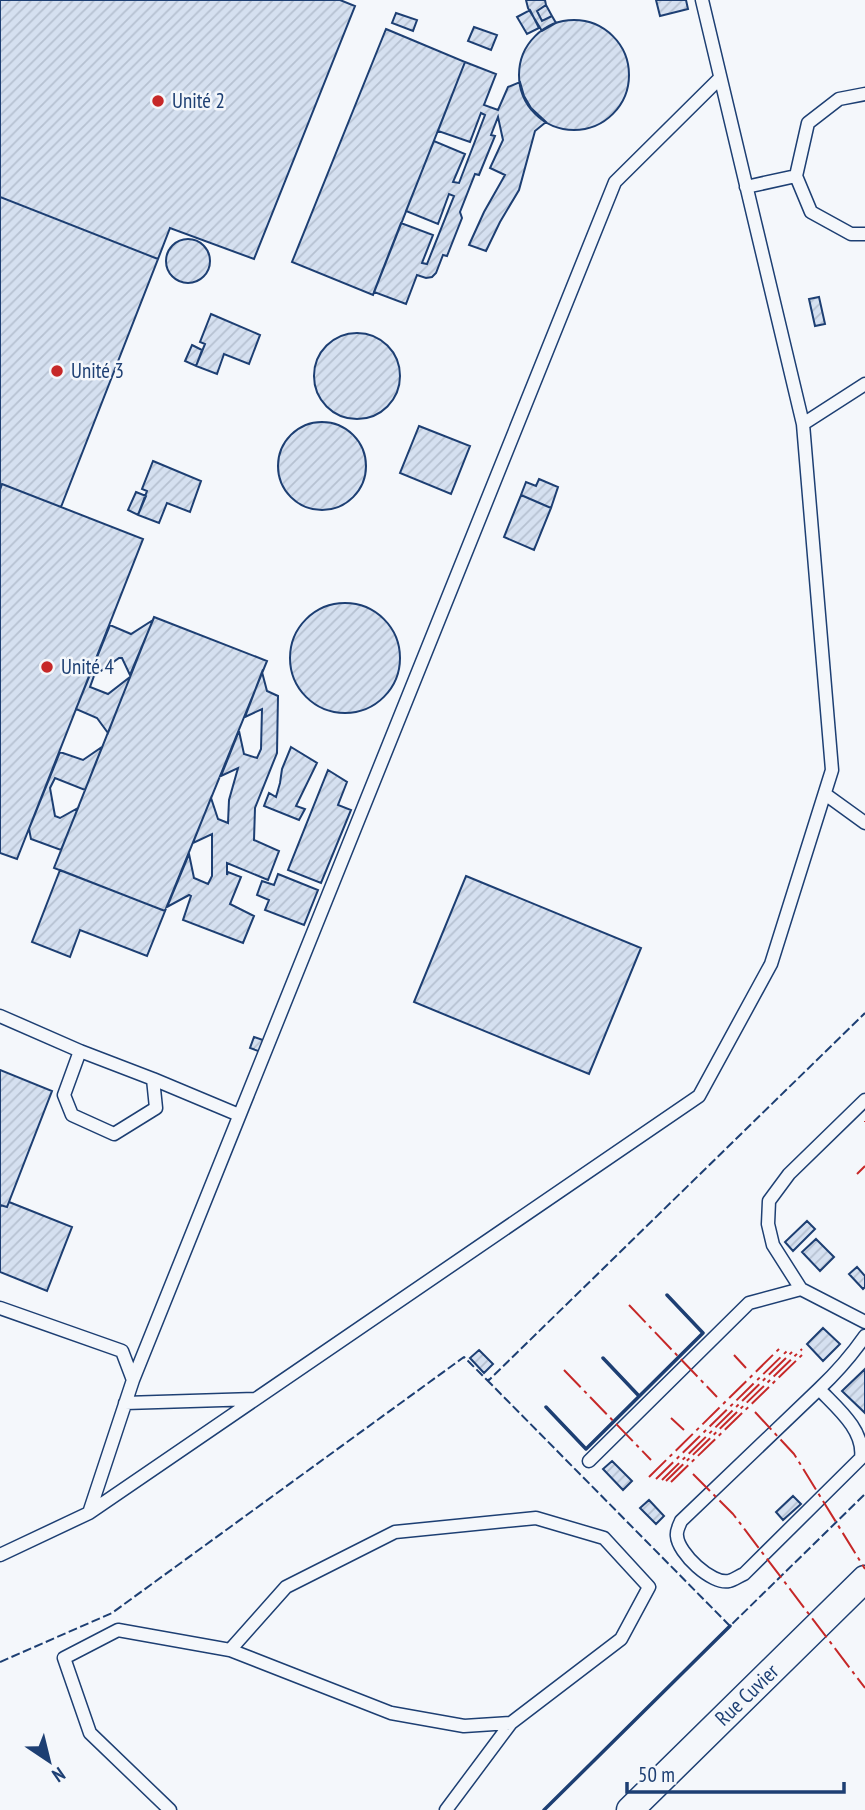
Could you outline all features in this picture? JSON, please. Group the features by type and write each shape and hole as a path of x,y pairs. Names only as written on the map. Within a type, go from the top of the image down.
{"street":[{"name":"Rue Cuvier","path":"630,1810 865,1579"}],"lane":[{"path":"0,1555 89,1513 699,1096 771,964 832,770 803,424 702,0"},
{"path":"89,1513 133,1380 615,182 720,78"},
{"path":"865,94 839,99 808,123 796,176 811,212 851,234 865,233"},
{"path":"746,187 796,176"},
{"path":"803,424 865,384"},
{"path":"825,794 865,823"},
{"path":"0,1016 239,1115"},
{"path":"80,1051 64,1095 72,1115 114,1134 156,1108 153,1079"},
{"path":"865,1100 789,1174 769,1201 768,1224 773,1245 801,1289 865,1322"},
{"path":"589,1461 749,1303 801,1289"},
{"path":"0,1308 121,1351 133,1380"},
{"path":"819,1389 855,1426 864,1449 861,1458 744,1574 730,1581 710,1578 684,1553 678,1542 676,1533 681,1521 851,1357 865,1336"},
{"path":"125,1403 255,1399"},
{"path":"230,1650 286,1587 395,1532 536,1518 604,1538 649,1587 621,1639 511,1723 446,1810"},
{"path":"170,1810 90,1733 64,1658 118,1630 230,1650 391,1713 464,1726 511,1723"}],"building":[{"name":"Unité 2","path":"0,0 340,0 355,6 254,259 170,228 158,259 0,197"},
{"path":"526,0 545,0 546,5 537,11 542,21 552,16 556,23 542,31"},
{"path":"656,0 686,0 688,9 660,16"},
{"path":"546,5 552,16 542,21 537,11"},
{"path":"530,10 539,28 527,34 517,17"},
{"path":"396,13 417,20 413,31 392,23"},
{"path":"574,20 595,25 613,36 624,54 629,75 624,96 613,114 595,125 574,130 553,125 535,114 524,96 519,75 524,54 535,36 553,25"},
{"path":"474,27 497,35 491,50 468,41"},
{"path":"386,29 465,62 373,295 292,262"},
{"path":"465,62 496,74 484,105 498,110 508,87 520,82 531,108 546,122 535,131 519,190 486,251 469,245 505,175 490,168 503,140 498,117 491,135 495,136 479,175 475,174 447,256 443,255 432,277 417,275 406,304 374,292 401,223 433,235 422,263 427,264 454,196 449,194 438,224 406,211 434,141 465,154 453,182 459,183 485,115 481,113 470,142 438,131"},
{"name":"Unité 3","path":"0,197 158,259 61,507 2,484 0,490"},
{"path":"188,239 203,246 210,261 203,276 188,283 173,276 166,261 173,246"},
{"path":"819,297 825,324 815,326 809,299"},
{"path":"211,314 260,335 249,364 224,354 217,374 196,366 205,344 200,342"},
{"path":"357,333 381,340 393,352 400,376 393,400 381,412 357,419 333,412 321,400 314,376 321,352 333,340"},
{"path":"192,345 202,350 196,366 185,361"},
{"path":"322,422 339,426 353,435 362,449 366,466 362,483 353,497 339,506 322,510 305,506 291,497 282,483 278,466 282,449 291,435 305,426"},
{"path":"419,426 470,446 451,494 400,473"},
{"path":"153,461 201,481 190,512 167,503 159,523 138,515 147,491 142,489"},
{"path":"539,479 558,487 551,508 521,495 526,482 536,486"},
{"name":"Unité 4","path":"2,484 143,539 17,859 0,853"},
{"path":"136,492 146,496 138,515 128,510"},
{"path":"521,495 551,508 534,550 504,537"},
{"path":"345,603 366,607 384,619 396,637 400,658 396,679 384,697 366,709 345,713 324,709 306,697 294,679 290,658 294,637 306,619 324,607"},
{"path":"154,617 267,661 165,911 54,868"},
{"path":"153,620 130,675 122,658 119,658 94,676 90,687 108,694 130,677 108,733 97,718 76,709 110,625 131,634"},
{"path":"262,672 267,691 278,696 277,753 255,808 254,840 279,851 268,880 227,863 227,875 228,872 241,877 230,904 254,916 243,943 183,920 191,896 189,895 167,907 189,854 194,878 208,884 212,876 212,834 193,843 211,798 218,819 228,823 229,800 238,768 221,776 239,731 244,754 257,758 261,749 262,709 245,717"},
{"path":"102,747 85,790 55,778 50,788 55,816 60,818 78,808 61,850 31,839 29,829 60,752 83,760"},
{"path":"291,747 317,763 296,806 305,809 299,820 264,806 269,793 276,797 282,769"},
{"path":"328,770 347,782 338,805 351,810 321,883 288,870"},
{"path":"60,870 165,911 147,956 80,930 70,957 32,942"},
{"path":"278,874 318,890 304,925 265,910 269,900 257,895 262,881 274,885"},
{"path":"466,876 641,948 589,1074 414,1002"},
{"path":"254,1037 266,1041 261,1052 250,1048"},
{"path":"0,1070 52,1091 7,1207 0,1205"},
{"path":"9,1202 72,1227 47,1291 0,1272 0,1205 7,1207"},
{"path":"807,1221 815,1229 793,1251 785,1242"},
{"path":"816,1239 834,1257 820,1271 802,1252"},
{"path":"857,1267 865,1276 863,1289 849,1274"},
{"path":"823,1328 840,1344 823,1361 807,1344"},
{"path":"479,1350 493,1364 484,1373 470,1358"},
{"path":"865,1369 865,1413 842,1391"},
{"path":"612,1461 632,1481 623,1490 603,1469"},
{"path":"793,1496 801,1504 783,1520 776,1512"},
{"path":"649,1500 664,1516 656,1524 640,1508"}],"fence":[{"path":"0,1662 112,1613 464,1357 488,1381 865,1013"},
{"path":"489,1379 488,1381 730,1626 865,1494"}],"wall":[{"path":"546,1407 586,1449 703,1333 667,1295"},
{"path":"603,1358 639,1396"},
{"path":"544,1810 730,1626"}],"power":[{"path":"857,1174 865,1166"},
{"path":"629,1305 717,1397"},
{"path":"649,1477 781,1347"},
{"path":"656,1479 790,1348"},
{"path":"666,1481 802,1349"},
{"path":"662,1480 793,1351"},
{"path":"734,1355 746,1368"},
{"path":"671,1482 802,1355"},
{"path":"564,1370 651,1460"},
{"path":"755,1412 794,1454 865,1569"},
{"path":"671,1418 684,1430"},
{"path":"693,1474 733,1514 865,1688"}],"place":[{"name":"Unité 2","path":"158,101"},
{"name":"Unité 3","path":"57,371"},
{"name":"Unité 4","path":"47,667"}]}
